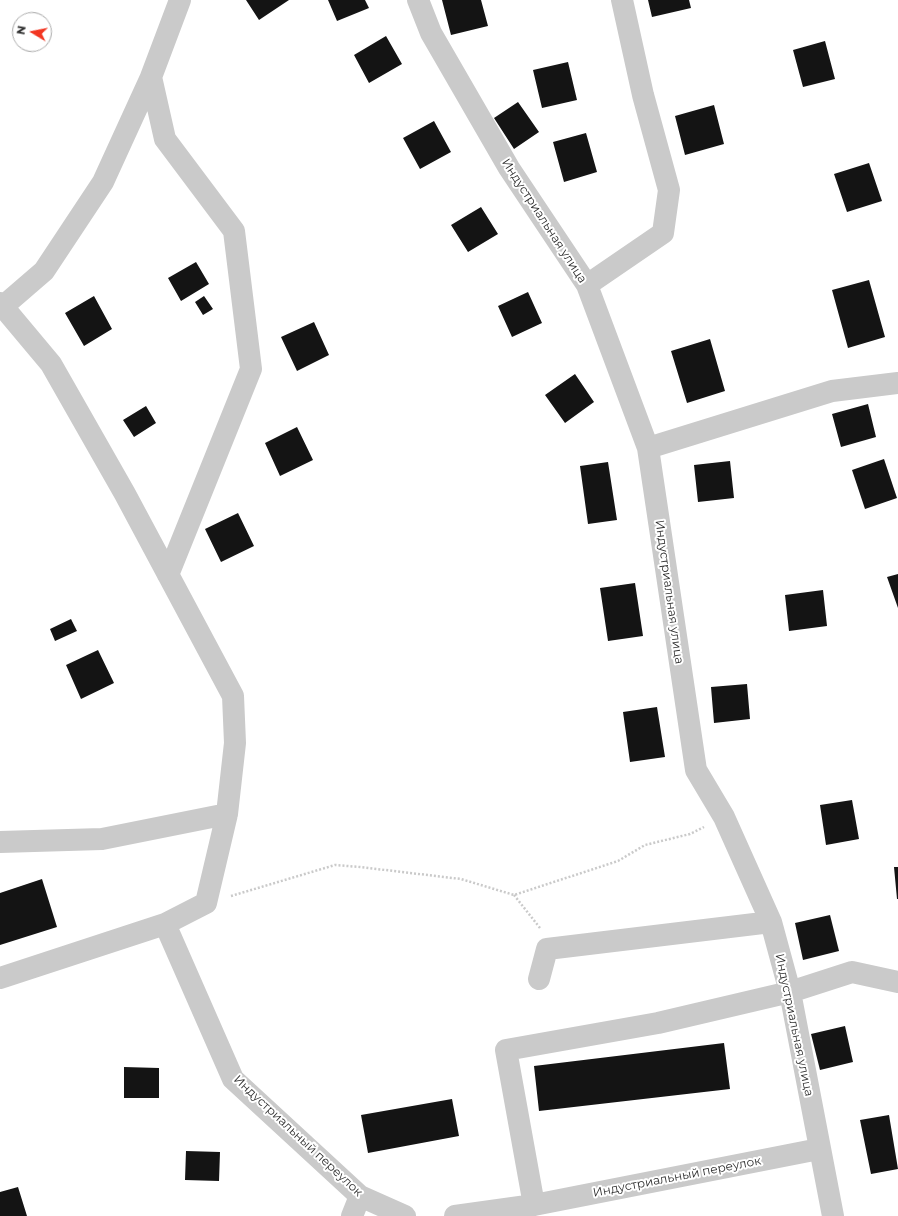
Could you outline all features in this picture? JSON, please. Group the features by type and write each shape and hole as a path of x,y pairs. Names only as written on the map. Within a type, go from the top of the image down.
{"street":[{"path":"0,978 165,924 206,903 227,814 235,743 233,696 125,494 51,364 1,306 44,271 103,182 151,77 180,0"},
{"name":"Индустриальная улица","path":"418,0 431,33 509,168 587,285 648,448 696,770 724,817 771,922 790,992 833,1216"},
{"path":"587,285 663,233 669,190 643,95 622,0"},
{"path":"151,77 165,139 234,231 251,369 168,575"},
{"path":"648,448 832,391 898,383"},
{"path":"0,842 102,839 227,814"},
{"path":"539,979 547,949 771,922"},
{"name":"Индустриальный переулок","path":"165,924 233,1080 360,1196 405,1216"},
{"path":"534,1205 506,1050 658,1023 790,992 852,972 898,982"},
{"name":"Индустриальный переулок","path":"455,1216 534,1205 819,1149"},
{"path":"352,1216 360,1196"}],"path":[{"path":"206,903 335,865 460,879 514,895 618,861 645,846 690,834 724,817"},
{"path":"514,895 555,948"}],"building":[{"path":"246,0 289,0 259,20"},
{"path":"328,0 365,0 369,8 337,21"},
{"path":"442,0 481,0 488,26 451,35"},
{"path":"648,0 689,0 691,8 652,17"},
{"path":"386,36 402,64 369,83 354,55"},
{"path":"825,41 835,79 803,87 793,50"},
{"path":"568,62 577,100 542,108 533,70"},
{"path":"518,102 539,132 514,149 494,118"},
{"path":"714,105 724,144 685,155 675,116"},
{"path":"434,121 451,152 420,169 403,138"},
{"path":"586,133 597,172 564,182 553,142"},
{"path":"869,163 882,201 847,212 834,174"},
{"path":"481,207 498,234 468,252 451,225"},
{"path":"196,262 209,284 181,301 168,278"},
{"path":"869,280 885,337 848,348 832,290"},
{"path":"528,292 542,323 512,337 498,306"},
{"path":"94,296 112,329 84,346 65,313"},
{"path":"204,296 213,309 203,315 195,302"},
{"path":"314,322 329,355 297,371 281,337"},
{"path":"710,339 725,391 687,403 671,351"},
{"path":"575,374 594,402 565,423 545,395"},
{"path":"868,404 876,437 841,447 832,414"},
{"path":"146,406 156,423 134,437 123,420"},
{"path":"297,427 313,460 280,476 265,443"},
{"path":"884,459 897,498 865,509 852,470"},
{"path":"730,461 734,498 698,502 694,465"},
{"path":"608,462 617,520 588,524 580,466"},
{"path":"238,513 254,546 221,562 205,529"},
{"path":"898,574 898,608 887,577"},
{"path":"635,583 643,636 608,641 600,588"},
{"path":"823,590 827,626 789,631 785,595"},
{"path":"71,619 77,631 55,641 50,629"},
{"path":"98,650 114,683 81,699 66,665"},
{"path":"747,684 750,719 714,723 711,687"},
{"path":"657,707 665,757 630,762 623,712"},
{"path":"852,800 859,839 826,845 820,805"},
{"path":"894,867 898,867 898,899 897,899"},
{"path":"42,879 57,927 0,945 0,893"},
{"path":"830,915 839,951 803,960 795,923"},
{"path":"845,1026 853,1062 820,1070 811,1034"},
{"path":"724,1043 730,1089 539,1111 534,1066"},
{"path":"124,1067 159,1068 159,1098 124,1098"},
{"path":"452,1099 459,1136 368,1153 361,1115"},
{"path":"889,1115 898,1169 871,1174 860,1120"},
{"path":"186,1151 220,1152 219,1181 185,1180"},
{"path":"18,1187 27,1216 0,1216 0,1192"}]}
